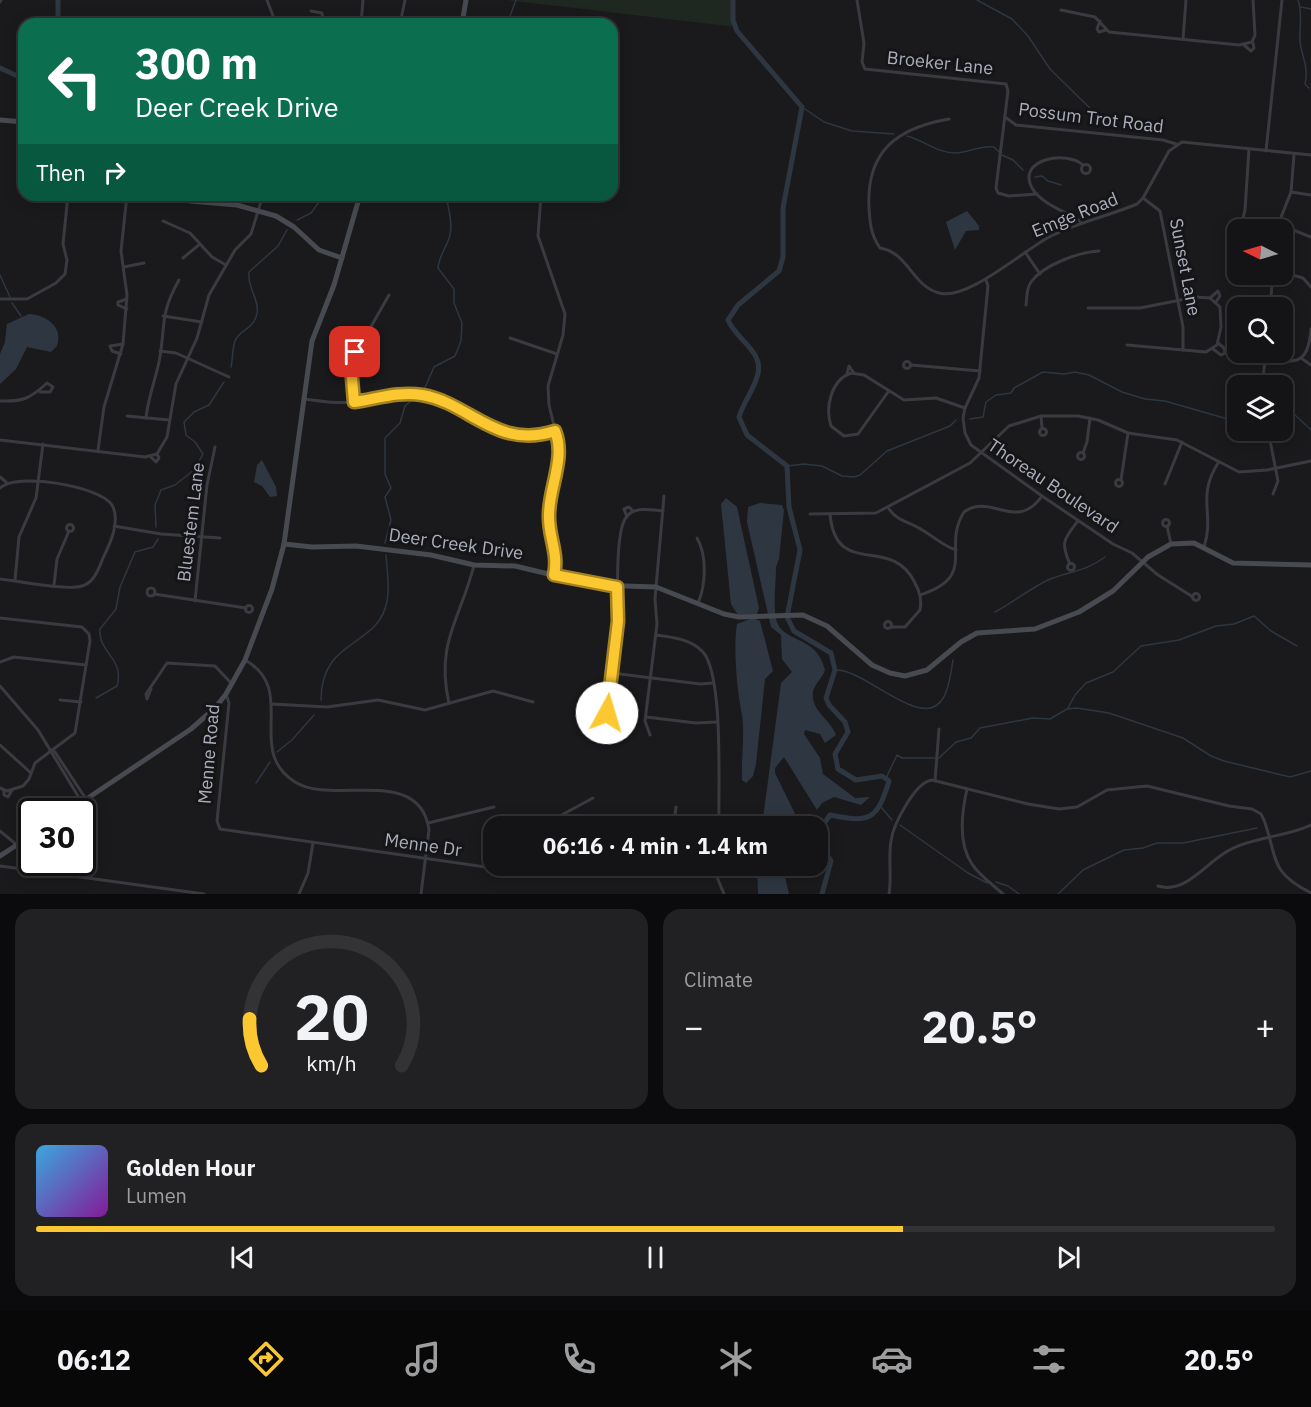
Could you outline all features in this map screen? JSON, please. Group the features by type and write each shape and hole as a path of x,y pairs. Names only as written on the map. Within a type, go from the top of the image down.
{"street":[{"path":"267,0 274,18"},
{"path":"362,18 363,0"},
{"path":"401,18 405,0"},
{"path":"463,18 466,0"},
{"name":"Broeker Lane","path":"857,0 864,43 863,68 1006,84 1008,91 996,188 999,193 1009,196 1037,194"},
{"path":"1183,39 1186,0"},
{"path":"1244,45 1250,51 1253,50 1252,42 1255,35 1252,0"},
{"path":"1266,151 1281,0"},
{"path":"1061,10 1092,16 1100,21 1106,30"},
{"path":"311,11 322,13 322,18"},
{"path":"1100,21 1097,30 1099,32 1106,30 1244,45 1252,42"},
{"name":"Possum Trot Road","path":"1004,115 1016,124 1163,140 1176,144"},
{"name":"Emge Road","path":"949,119 912,128 883,151 870,183 870,226 880,248 896,252 909,271 938,292 955,291 986,280 1052,236 1131,207 1143,198 1169,151 1176,144"},
{"path":"0,120 18,122"},
{"path":"1176,144 1182,142 1311,155"},
{"path":"1243,219 1249,149"},
{"path":"1280,219 1291,192 1294,155"},
{"path":"1083,165 1078,161 1055,158 1039,162 1032,170 1030,181 1037,194 1083,223"},
{"path":"1291,192 1311,195"},
{"name":"Sunset Lane","path":"1143,198 1160,211 1183,327 1183,350"},
{"path":"0,299 27,299 56,284 64,274 67,260 63,244 67,201"},
{"path":"98,450 104,406 121,354 127,309 121,251 126,201"},
{"path":"195,201 258,211 286,221 319,250 342,258"},
{"path":"0,440 151,457 157,454 167,437 176,384 202,322 212,290 226,265 251,234 261,201"},
{"path":"88,798 190,729 215,708 226,694 245,660 263,614 284,544 312,341 334,285 358,201"},
{"path":"541,201 538,236 565,314 548,386 549,405 558,442 558,457 549,511 557,556 554,575"},
{"path":"163,221 184,228 212,257 226,265"},
{"path":"1293,230 1311,237"},
{"path":"183,258 200,244"},
{"path":"1026,305 1028,287 1040,274 1086,253 1099,251"},
{"path":"1025,252 1040,274"},
{"path":"124,267 144,263"},
{"path":"1293,275 1309,282 1311,287"},
{"path":"146,418 160,351 166,303 179,280"},
{"name":"Thoreau Boulevard","path":"986,280 988,286 980,370 965,408 965,433 980,453 1193,597"},
{"path":"1088,308 1140,308 1210,298 1218,291 1220,296 1216,303"},
{"path":"354,402 352,360 389,295"},
{"path":"1127,345 1200,352 1213,349 1218,343 1222,314 1210,298"},
{"path":"127,300 121,300 118,305 127,309"},
{"path":"164,316 202,322"},
{"path":"1293,361 1306,354 1311,329"},
{"path":"510,338 557,354"},
{"path":"1213,349 1223,354 1225,350 1218,343"},
{"path":"121,354 110,347 111,344 123,344"},
{"path":"160,351 176,353 229,377"},
{"path":"1306,354 1311,357"},
{"path":"1301,358 1311,365"},
{"path":"911,365 980,370"},
{"path":"847,374 849,366 854,373"},
{"path":"888,392 861,432 853,436 842,435 831,426 829,411 831,395 840,380 847,374 854,373 864,375 903,400 939,398 965,408"},
{"path":"0,401 18,402 40,392"},
{"path":"303,399 354,402 395,394 422,395 451,405 484,425 507,432 540,435 555,431"},
{"path":"810,514 876,513 889,509 908,494 958,470 1009,426 1041,416 1066,415 1090,418 1128,434 1182,442 1218,463 1244,473 1311,460"},
{"path":"127,416 169,420"},
{"path":"1041,416 1042,428"},
{"path":"1083,453 1088,442 1090,418"},
{"path":"1121,480 1128,434"},
{"path":"1271,441 1277,468 1278,485 1273,494"},
{"path":"1165,484 1182,442"},
{"path":"15,580 19,537 34,506 43,444"},
{"name":"Bluestem Lane","path":"195,600 207,484 215,447"},
{"path":"151,457 153,462 158,462 157,454"},
{"path":"1204,547 1209,531 1205,511 1208,482 1218,463"},
{"path":"0,477 6,482"},
{"path":"0,487 6,482 15,480 74,487 106,500 114,512 114,526 109,546 91,582 80,587 0,579"},
{"path":"650,735 645,727 656,635 656,587 664,496"},
{"path":"920,595 949,580 955,568 961,517 970,508 983,507 1022,513 1034,507 1042,496"},
{"path":"627,517 624,509 629,507 633,511"},
{"path":"608,741 605,733 618,621 617,587 623,526 633,511 639,509 663,511"},
{"path":"889,509 898,519 924,531 943,546 956,550"},
{"path":"830,514 832,534 841,546 853,552 888,558 899,563 910,573 920,595 920,610 905,627 891,627"},
{"path":"1070,564 1064,550 1064,542 1078,520"},
{"path":"114,526 154,533 220,538"},
{"path":"1167,526 1171,544 1194,543 1226,561 1256,565 1311,565"},
{"path":"54,585 57,560 69,531"},
{"path":"697,538 702,548 704,583 697,604"},
{"name":"Deer Creek Drive","path":"284,544 306,547 356,546 431,555 474,565 515,566 617,587 656,587 724,614 739,617 803,615 816,620 837,634 859,655 883,670 898,676 916,675 935,665 961,642 977,633 1035,629 1079,612 1122,585 1153,552 1171,544"},
{"path":"450,703 445,677 448,642 452,622 469,586 474,565"},
{"path":"154,594 246,608 250,605 253,610 263,614"},
{"path":"0,618 82,627 89,634 90,641 77,729 73,736 35,763 23,786 12,790 4,789"},
{"path":"656,635 680,639 697,647 709,662 717,722 719,816"},
{"path":"0,662 14,657 86,665"},
{"path":"245,660 267,679 272,704 271,749 281,770 293,781 313,790 394,792 416,804 428,823 421,894"},
{"path":"151,689 167,663 215,666 232,684"},
{"path":"612,674 700,684 713,683"},
{"path":"0,686 23,710 51,750 55,752 82,798"},
{"path":"272,704 327,707 378,699 425,710 493,691 532,702"},
{"name":"Menne Road","path":"226,694 230,703 217,826 220,830 313,843"},
{"path":"60,700 81,702"},
{"path":"646,717 696,723 717,722"},
{"path":"934,781 939,729"},
{"path":"0,745 31,772"},
{"path":"889,894 890,847 895,828 918,788 926,781 1028,804 1069,808 1107,790 1147,786 1257,811 1264,820 1277,867 1282,874 1311,893"},
{"path":"967,789 962,817 968,856 974,866 1003,894"},
{"path":"560,816 593,798"},
{"path":"428,823 494,807"},
{"path":"675,816 676,807"},
{"path":"1158,886 1170,891 1183,888 1224,853 1311,825"},
{"path":"0,831 16,845 0,856"},
{"path":"299,894 308,873 313,843"},
{"name":"Menne Dr","path":"313,843 483,866"},
{"path":"0,866 204,894"},
{"path":"717,876 724,894"}],"shaded area":[{"path":"505,0 731,0 731,11 736,27"},
{"path":"967,211 979,226 979,230 966,231 955,250 946,222"},
{"path":"29,314 47,319 52,323 58,333 57,346 51,352 27,347 16,369 0,384 0,354 5,342 7,324"},
{"path":"262,460 276,487 277,496 270,497 262,486 254,482 257,465"},
{"path":"726,498 737,507 759,608 757,614 738,615 731,604 721,504"},
{"path":"760,503 782,505 784,510 779,559 776,567 776,619 785,632 815,650 821,658 825,670 814,689 813,698 818,710 836,735 825,743 820,734 805,730 804,734 820,758 823,774 855,798 870,797 861,805 834,797 822,803 817,810 784,757 775,768 775,773 796,816 763,816 781,683 792,672 782,659 781,635 771,627 747,522 748,507"},
{"path":"753,618 760,621 773,671 765,679 756,764 753,776 746,783 742,780 743,723 735,645 737,624"},
{"path":"757,876 785,876 789,894 758,894"}],"waterway":[{"path":"58,0 58,18"},
{"path":"509,18 516,0"},
{"path":"733,0 733,20 737,31 802,107 783,208 783,257 779,271 738,305 728,320 754,353 759,368 739,417 747,435 787,466 789,507 800,550 787,617 794,631 831,653 835,670 826,698 829,705 845,722 848,732 835,754 838,769 856,780 882,776 889,781 880,804 870,816 854,819 830,815 828,818"},
{"path":"977,0 1012,19 1028,36 1050,69 1101,119"},
{"path":"1298,0 1301,16 1300,42 1306,73 1305,84 1309,88"},
{"path":"1301,7 1311,9"},
{"path":"0,68 18,76"},
{"path":"802,107 824,122 852,131 894,134"},
{"path":"907,136 950,153 989,147 994,147 999,152"},
{"path":"1002,155 1013,160 1023,170"},
{"path":"1035,177 1042,176 1048,181 1061,185"},
{"path":"297,220 311,213 320,201"},
{"path":"423,392 434,367 455,356 461,341 462,323 454,303 454,289 438,268 451,230 447,201"},
{"path":"231,367 233,348 238,335 252,324 257,314 257,304 249,272 278,246 287,230"},
{"path":"0,275 10,297"},
{"path":"12,303 21,316"},
{"path":"970,419 983,417 986,402 996,395 1011,393 1014,388 1043,372 1064,374 1075,372 1089,375 1122,392 1145,399 1165,401 1227,419"},
{"path":"156,527 155,505 161,490 175,485 194,470 203,454 195,442 186,435 184,422 194,412 209,405 224,382"},
{"path":"385,543 391,520 385,497 391,488 385,474 385,438 400,423 405,406 415,397"},
{"path":"1293,414 1311,430"},
{"path":"787,466 804,464 822,466 842,476 854,477 860,475 887,451 950,426 956,420"},
{"path":"96,698 117,686 118,676 115,662 100,637 100,629 116,609 120,587 135,552 153,547 158,539"},
{"path":"321,700 324,680 330,665 340,653 363,636 382,616 388,590 386,555"},
{"path":"995,612 1034,587 1084,568 1105,557"},
{"path":"1068,708 1075,695 1086,683 1113,672 1141,646 1179,640 1216,626 1234,624 1254,616 1271,631 1297,646"},
{"path":"835,670 852,674 904,702 924,708 933,707 944,697 953,660"},
{"path":"939,758 956,742 971,738 980,728 1033,718 1050,719 1067,709 1077,708 1109,713 1183,738 1211,756 1224,761 1290,777 1311,771"},
{"path":"277,752 292,740 314,715"},
{"path":"889,781 887,776 897,755 902,758 935,758"},
{"path":"256,783 270,762"},
{"path":"881,807 892,820"},
{"path":"900,825 968,873 987,883"},
{"path":"1058,894 1083,870 1124,850 1143,848 1157,843 1183,843 1257,828"},
{"path":"828,856 831,861 828,872"},
{"path":"822,894 827,876"},
{"path":"996,882 1008,886 1019,894"}],"route":[{"path":"355,352 351,367 354,402 395,394 422,395 436,398 484,425 507,432 540,435 555,431 558,437 558,457 549,511 550,528 557,556 554,575 595,585 617,587 618,621 607,713"}]}
